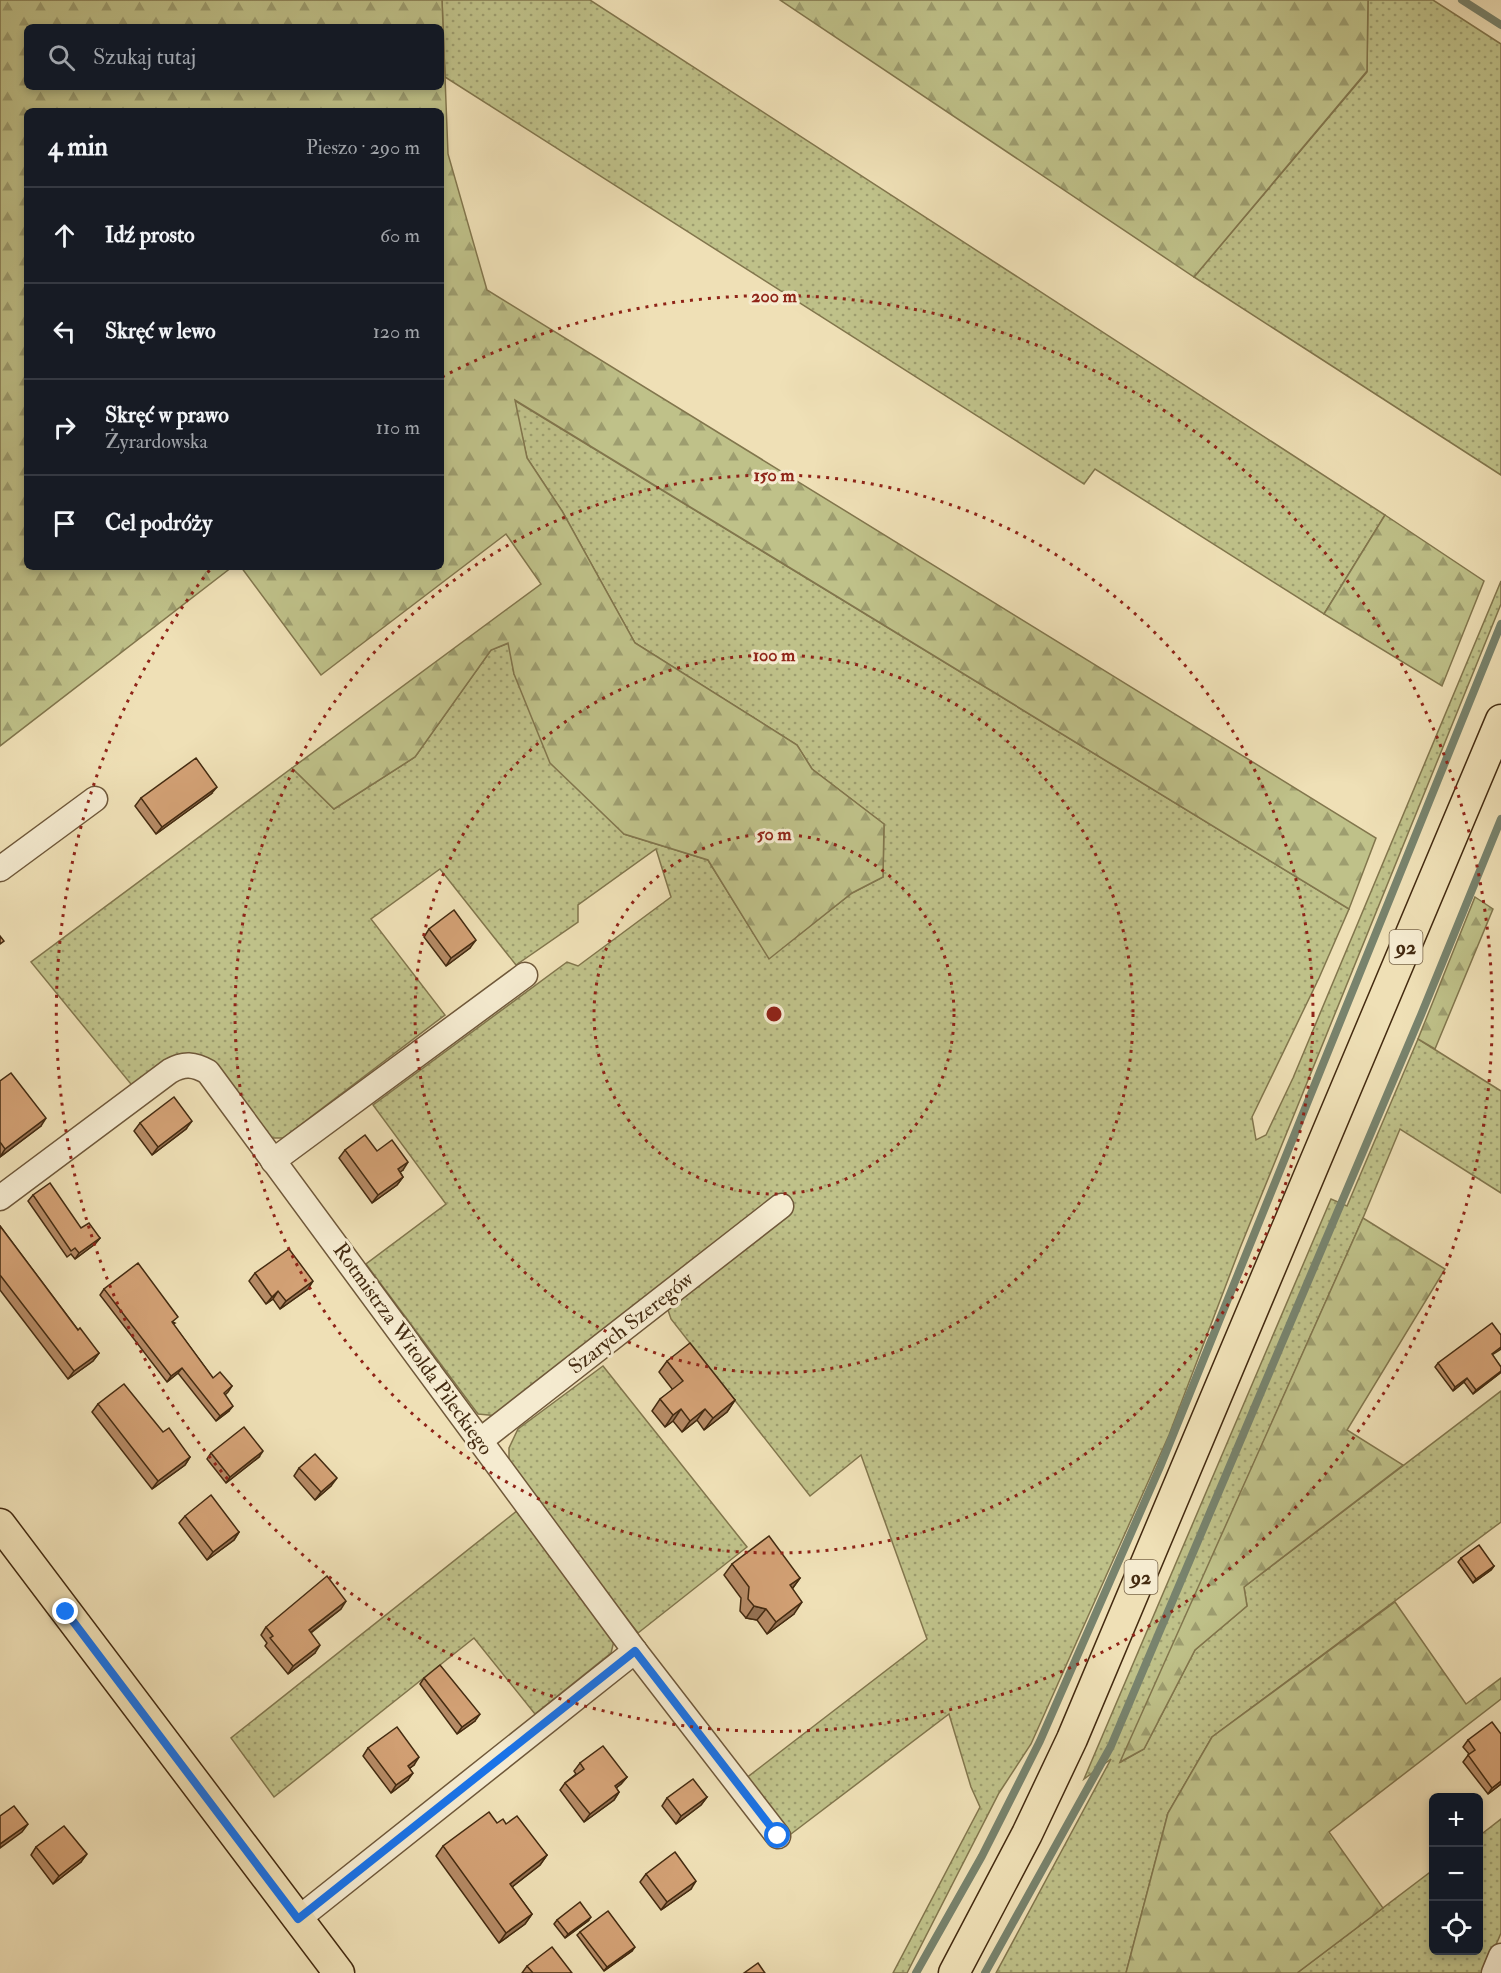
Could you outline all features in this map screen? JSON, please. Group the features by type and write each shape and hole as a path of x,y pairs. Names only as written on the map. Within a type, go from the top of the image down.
{"main road":[{"name":"92","path":"954,1973 1027,1834 1072,1739 1501,720"},
{"path":"0,1524 339,1973"}],"street":[{"path":"0,869 95,799"},
{"path":"273,1161 525,975"},
{"name":"Rotmistrza Witolda Pileckiego","path":"0,1197 179,1066 197,1065 208,1072 635,1651 778,1836"},
{"name":"Szarych Szeregów","path":"481,1440 781,1206"},
{"path":"298,1919 635,1651"},
{"path":"1494,1973 1501,1956"}],"green space":[{"path":"0,0 442,0 443,24 24,24 24,90 444,90 444,51 448,154 487,290 1376,838 1349,909 515,400 527,458 562,511 635,643 797,745 812,769 884,824 883,877 852,893 769,959 708,860 624,834 550,763 514,674 508,643 491,650 415,757 334,809 292,768 541,584 506,534 321,675 243,570 444,570 444,108 24,108 24,570 228,570 0,746"},
{"path":"442,0 590,0 1385,515 1324,614 1095,469 1084,484 445,77"},
{"path":"780,0 1368,0 1367,71 1194,277"},
{"path":"1368,0 1433,0 1501,44 1501,475 1194,277 1367,72"},
{"path":"514,400 1349,909 1319,978 1252,1117 1256,1140 1266,1135 1293,1078 1501,581 1501,604 1240,1248 1169,1435 1031,1744 999,1793 907,1973 893,1973 980,1807 971,1787 949,1714 787,1837 745,1779 927,1639 861,1455 810,1496 671,1319 668,1310 786,1216 499,1416 478,1414 366,1264 446,1204 373,1105 567,962 578,966 671,897 656,849 578,905 578,922 516,965 440,869 371,919 445,1015 283,1138 270,1138 217,1069 135,1089 31,962 292,768 334,809 415,757 491,650 509,643 514,674 624,834 708,860 769,958 852,893 883,877 884,824 812,769 797,745 635,643 562,511 527,458"},
{"path":"1385,515 1484,581 1442,686 1324,614"},
{"path":"1475,897 1493,909 1435,1049 1418,1039"},
{"path":"1418,1039 1501,1091 1501,1193 1400,1129 1363,1218 1121,1762 1144,1749 1195,1650 1247,1606 1244,1587 1501,1391 1501,1522 1212,1737 1168,1813 1126,1973 996,1973 1111,1759 1084,1779 1331,1199 1347,1206"},
{"path":"1363,1218 1445,1269 1347,1430 1403,1465 1244,1587 1247,1606 1195,1650 1144,1749 1120,1762"},
{"path":"603,1366 747,1547 638,1633 509,1467 509,1448 518,1429"},
{"path":"518,1510 614,1641 611,1653 535,1714 474,1638 274,1797 231,1738"},
{"path":"1395,1602 1466,1704 1501,1678 1501,1699 1329,1832 1383,1908 1297,1973 1126,1973 1168,1813 1212,1737"},
{"path":"1501,1819 1501,1933 1484,1973 1297,1973 1429,1873 1429,1955 1483,1955 1483,1833"}],"building":[{"path":"196,758 217,787 162,827 141,798"},
{"path":"454,910 476,940 451,958 429,929"},
{"path":"11,1073 46,1118 5,1149 0,1142 0,1081"},
{"path":"174,1097 192,1121 158,1147 140,1123"},
{"path":"365,1135 377,1151 392,1140 408,1162 398,1169 403,1177 378,1195 345,1150"},
{"path":"50,1183 81,1228 89,1223 100,1238 79,1253 75,1248 71,1251 33,1195"},
{"path":"0,1226 78,1330 80,1328 99,1353 74,1371 0,1275"},
{"path":"289,1249 313,1281 286,1301 278,1291 272,1297 255,1273"},
{"path":"138,1263 178,1317 172,1322 213,1378 220,1372 232,1386 224,1393 233,1406 220,1416 182,1368 171,1376 104,1289"},
{"path":"1492,1323 1501,1335 1501,1347 1492,1354 1501,1367 1501,1371 1476,1390 1467,1378 1455,1387 1438,1363"},
{"path":"690,1343 735,1400 713,1418 705,1409 690,1421 681,1409 673,1415 660,1399 683,1381 667,1361"},
{"path":"124,1384 163,1432 169,1428 190,1457 158,1481 98,1404"},
{"path":"244,1427 263,1451 230,1477 211,1453"},
{"path":"315,1454 337,1478 321,1492 299,1468"},
{"path":"211,1495 239,1532 213,1552 185,1516"},
{"path":"769,1536 800,1578 790,1585 802,1602 776,1622 766,1609 754,1606 748,1599 749,1587 732,1564"},
{"path":"1479,1545 1494,1566 1476,1579 1461,1558"},
{"path":"327,1576 346,1601 309,1630 320,1645 293,1666 270,1638 273,1636 266,1627"},
{"path":"440,1665 480,1714 462,1727 424,1678"},
{"path":"1492,1722 1501,1734 1501,1781 1492,1788 1468,1755 1475,1750 1468,1740"},
{"path":"397,1727 419,1757 408,1766 413,1773 396,1785 368,1748"},
{"path":"603,1746 627,1777 615,1786 619,1792 590,1814 565,1783 584,1769 580,1763"},
{"path":"693,1779 707,1797 681,1816 667,1798"},
{"path":"14,1806 28,1824 0,1844 0,1816"},
{"path":"489,1812 497,1823 503,1819 506,1824 517,1816 547,1855 510,1884 532,1914 506,1933 443,1846"},
{"path":"64,1826 87,1854 59,1876 36,1847"},
{"path":"675,1852 696,1881 667,1902 646,1874"},
{"path":"580,1902 591,1917 568,1934 557,1920"},
{"path":"608,1911 635,1947 607,1967 580,1932"},
{"path":"552,1947 572,1973 533,1973 527,1966"},
{"path":"758,1963 765,1973 744,1973"}],"waterway":[{"path":"1462,0 1501,25"},
{"path":"916,1973 982,1856 1040,1741 1160,1467 1501,624"},
{"path":"985,1973 1111,1746 1421,1015 1501,819"}],"route":[{"path":"66,1612 298,1919 635,1651 778,1836"}]}
